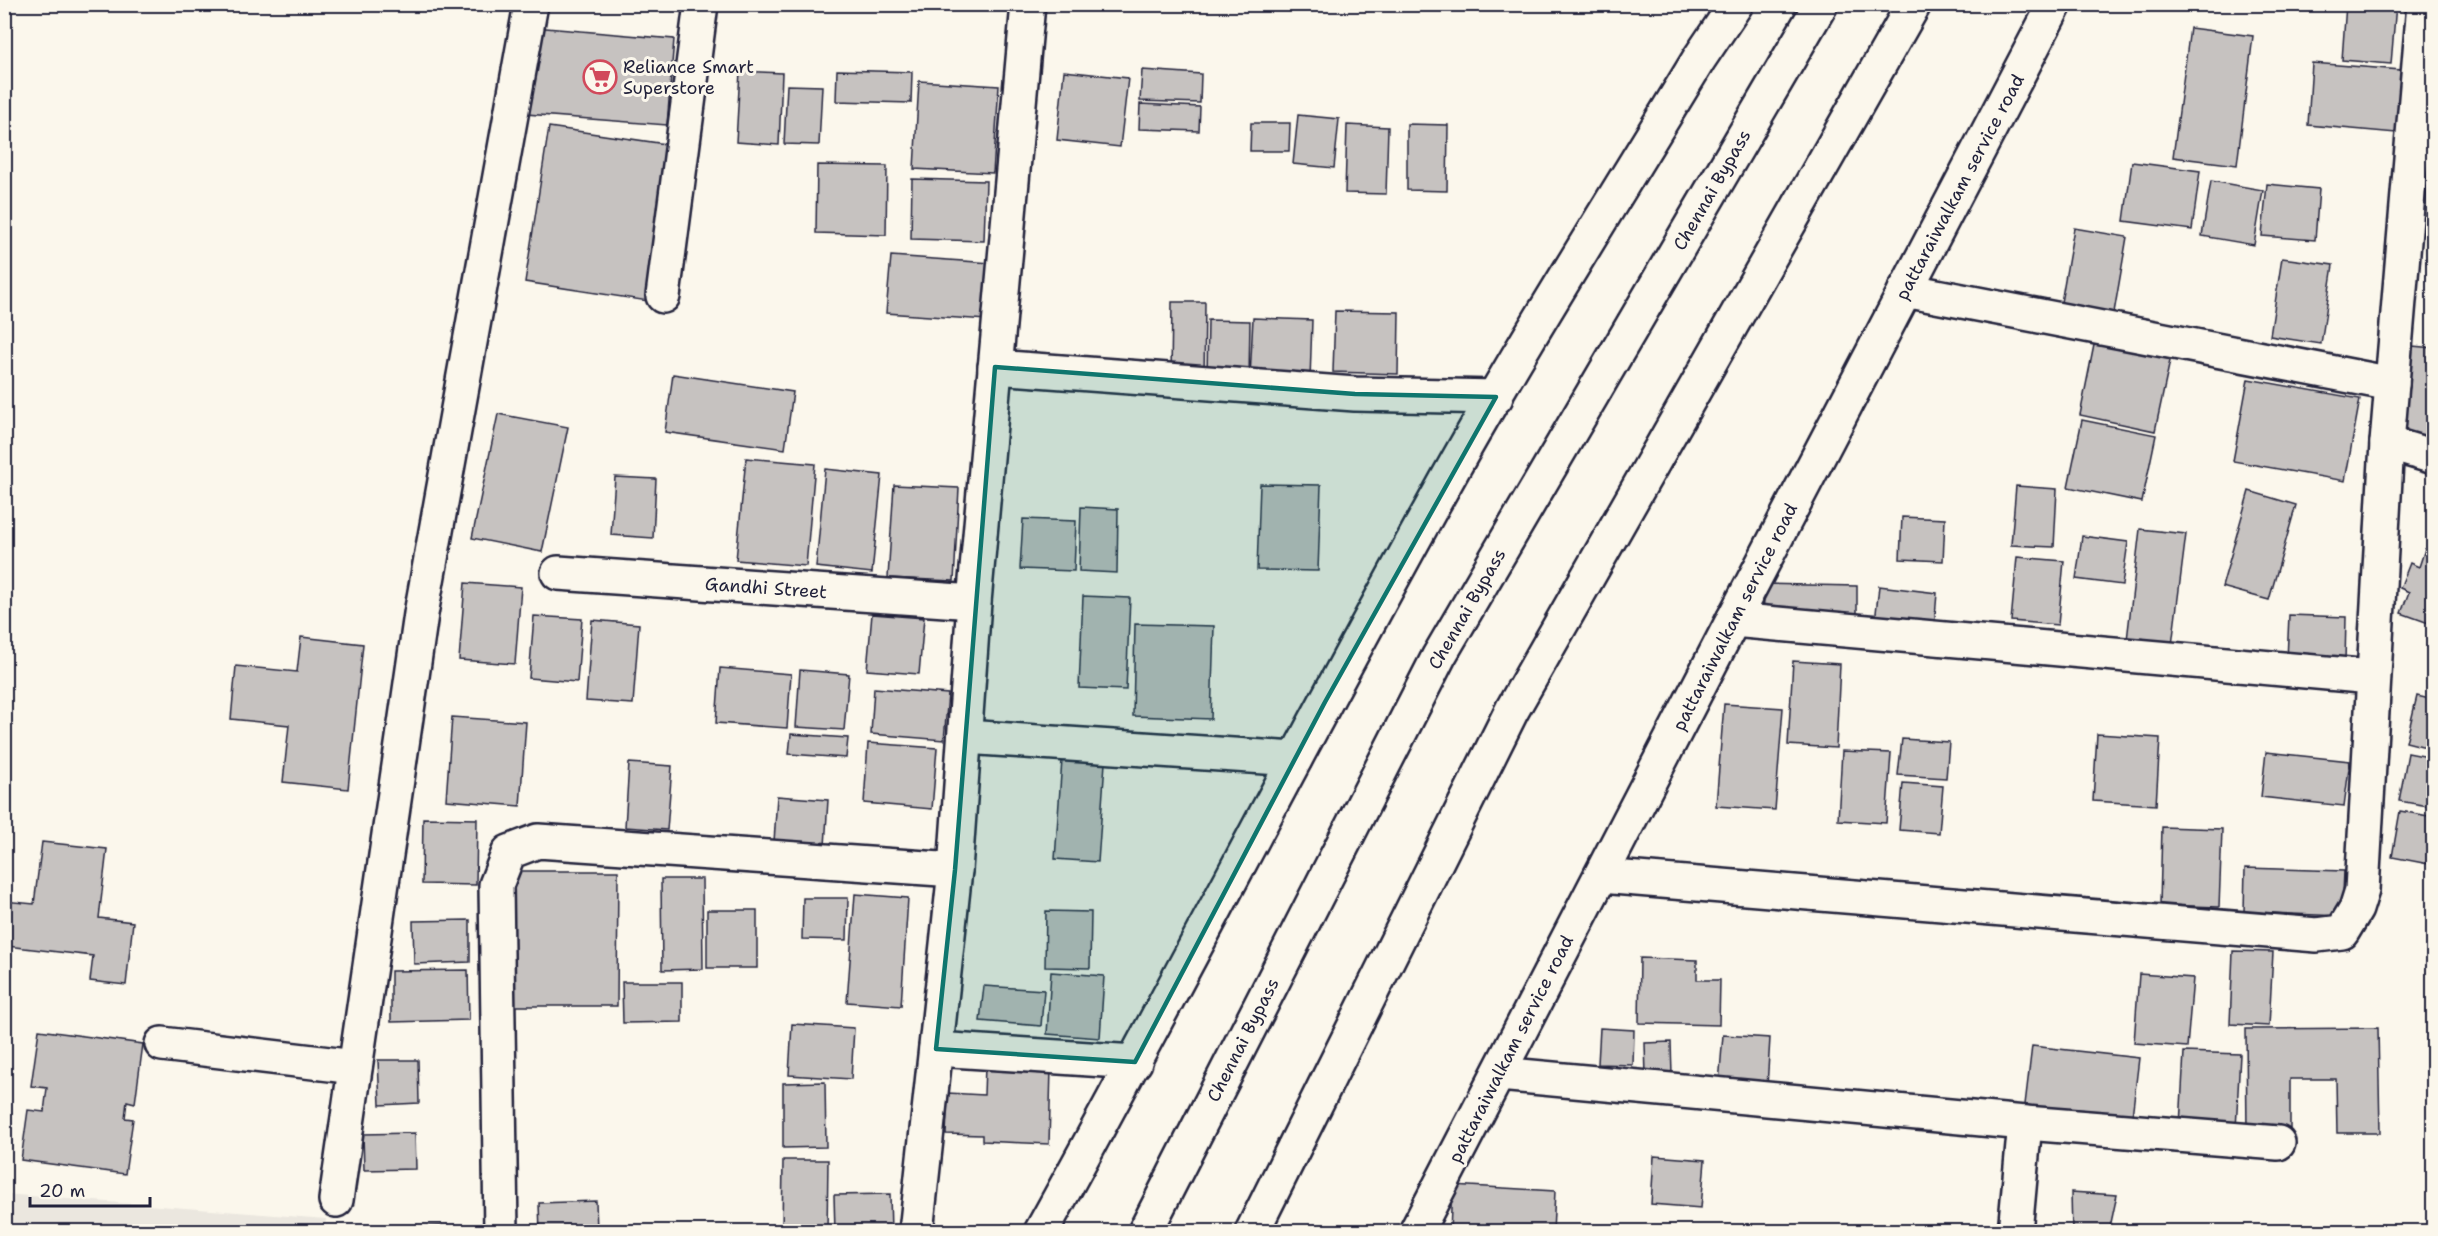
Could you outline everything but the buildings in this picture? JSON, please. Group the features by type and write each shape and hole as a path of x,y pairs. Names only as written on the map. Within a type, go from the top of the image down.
{"main road":[{"path":"336,1200 421,614 531,4"},
{"path":"663,296 701,4"},
{"path":"916,1232 956,870 974,602 1028,4"},
{"path":"1041,1232 1136,1062 1294,759 1441,489 1699,59 1736,4"},
{"path":"1252,1232 1512,710 1914,4"},
{"name":"pattaraiwalkam service road","path":"1416,1232 2055,4"},
{"path":"1601,876 2317,935 2342,932 2356,909 2362,890 2372,677 2387,443 2424,4"},
{"name":"Chennai Bypass","path":"1145,1232 1439,656 1821,5"},
{"path":"1905,290 2392,384"},
{"path":"995,367 1355,394 1496,397"},
{"path":"2387,443 2433,457"},
{"name":"Gandhi Street","path":"558,573 974,602"},
{"path":"1733,620 2372,677"},
{"path":"965,737 1294,759"},
{"path":"501,1232 496,885 509,852 538,841 956,870"},
{"path":"162,1044 355,1068"},
{"path":"936,1049 1136,1062"},
{"path":"1499,1074 2025,1123 2278,1143"},
{"path":"2015,1232 2025,1123"}],"highlighted area":[{"path":"995,367 1355,394 1496,397 1325,702 1135,1062 936,1049 955,870"}],"shaded area":[{"path":"4,762 11,763 5,860"},
{"path":"4,1194 326,1219 325,1231 5,1231"}],"place":[{"name":"Reliance Smart Superstore","path":"600,77"}]}
